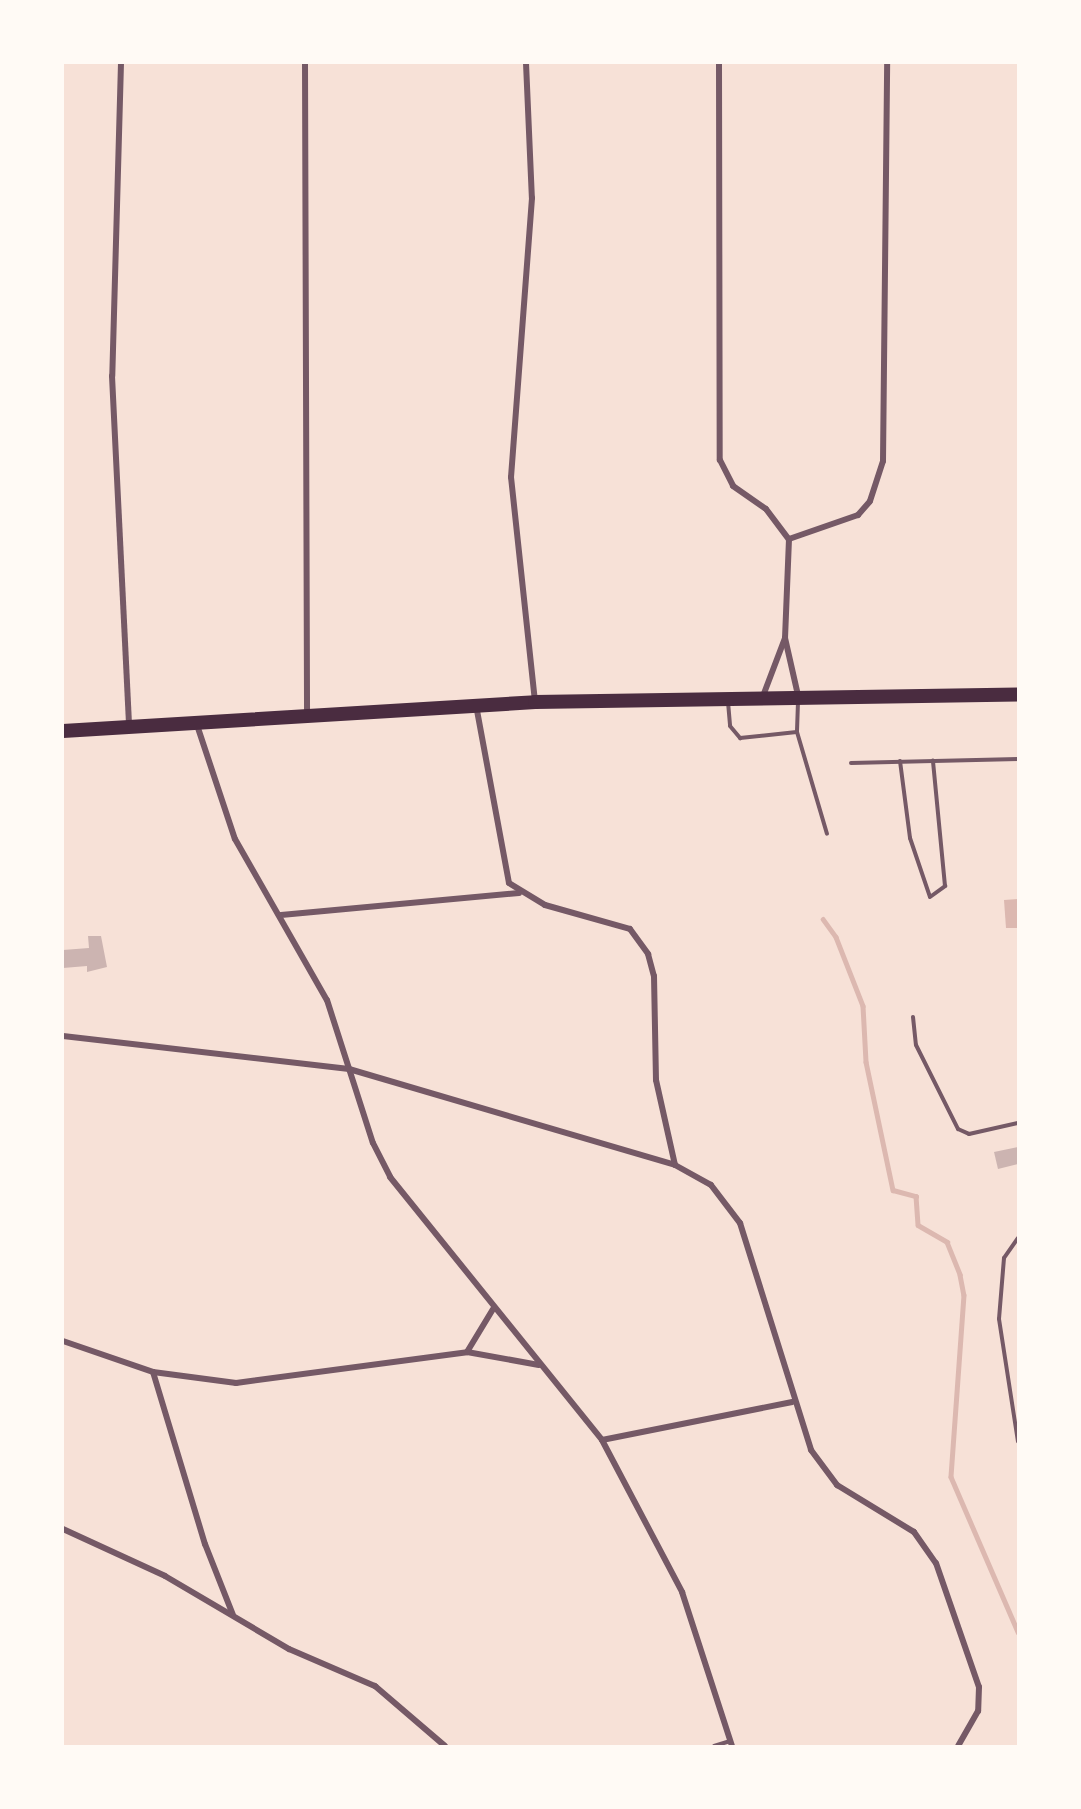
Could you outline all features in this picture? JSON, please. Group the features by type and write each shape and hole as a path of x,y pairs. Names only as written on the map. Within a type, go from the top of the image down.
{"main road":[{"path":"63,731 307,713 535,702 727,699 798,695 1018,694"}],"street":[{"path":"121,63 111,376 129,726"},
{"path":"305,63 307,713"},
{"path":"526,63 532,198 511,477 535,702"},
{"path":"719,63 720,460 733,486 766,509 789,539 785,638 798,695"},
{"path":"789,539 858,515 870,501 883,460 887,63"},
{"path":"763,696 785,638"},
{"path":"476,705 506,873 519,893"},
{"path":"196,721 235,839 281,915 327,1000 349,1069 390,1177 493,1309 602,1440 682,1592 731,1743"},
{"path":"281,915 519,893 630,929 648,954 654,976 656,1080 675,1165"},
{"path":"63,1036 349,1069 675,1165 711,1185 734,1210 792,1402 811,1450 837,1485 914,1532 936,1563 979,1687 978,1711 958,1746"},
{"path":"467,1352 493,1309"},
{"path":"63,1341 153,1372 236,1383 467,1352 539,1365"},
{"path":"153,1372 205,1544 233,1615"},
{"path":"602,1440 792,1402"},
{"path":"63,1528 121,1553 289,1649 375,1686 445,1746"}],"lane":[{"path":"798,695 797,732 827,834"},
{"path":"727,699 730,726 740,738 797,732"},
{"path":"851,763 1018,759"},
{"path":"900,761 910,838 930,897 945,886 933,761"},
{"path":"913,1017 916,1045 958,1129 969,1134 1018,1124"},
{"path":"1018,1238 1004,1258 999,1319 1018,1442"},
{"path":"714,1746 731,1743"}],"shaded area":[{"path":"1018,899 1018,928 1006,928 1004,900"}],"building":[{"path":"88,936 101,936 107,967 87,972 87,966 63,968 63,950 89,948"},
{"path":"1018,1147 1018,1164 998,1169 994,1152"}],"waterway":[{"path":"823,919 836,937 863,1006 866,1062 893,1190 916,1196 918,1225 947,1242 960,1275 964,1295 951,1477 1018,1632"}]}
